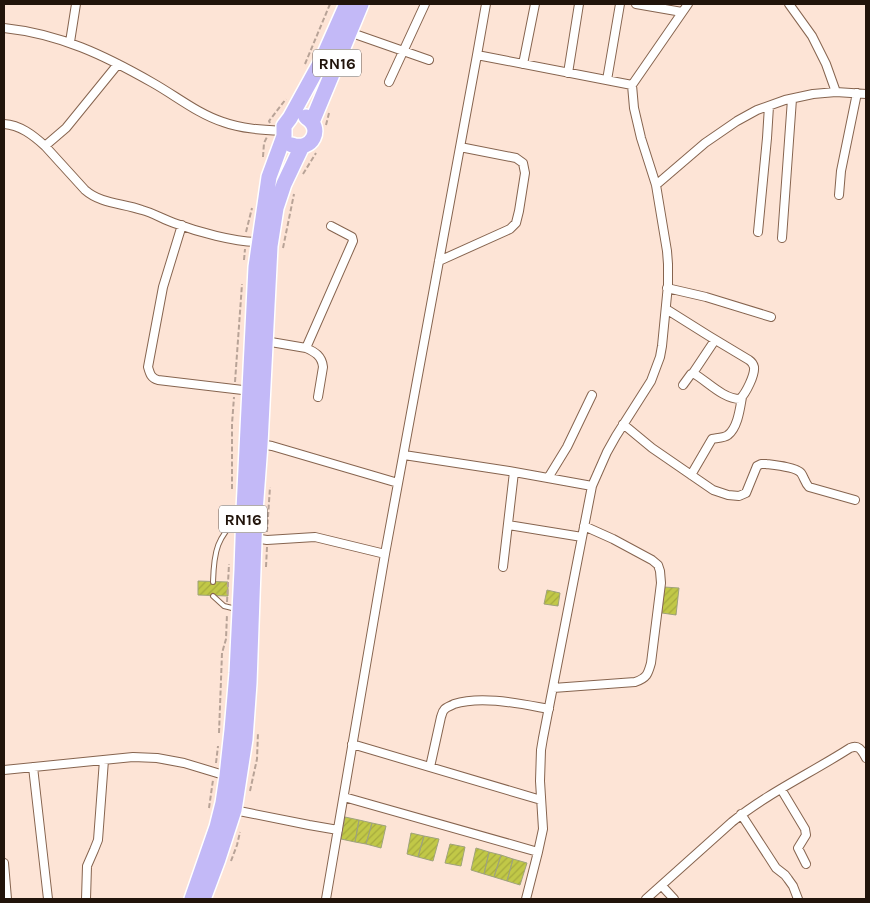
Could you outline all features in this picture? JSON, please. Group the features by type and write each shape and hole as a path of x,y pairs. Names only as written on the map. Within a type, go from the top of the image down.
{"highway":[{"name":"RN16","path":"192,899 217,827 223,803 232,730 240,610 256,267 269,177 284,134 284,126 323,58 346,4"},
{"name":"RN16","path":"203,899 234,810 245,739 268,278 276,208 284,184 302,146 311,141 313,137 315,132 312,122 361,4"},
{"path":"290,118 300,115 305,116 312,122"},
{"path":"284,134 287,141 291,144 302,146"}],"street":[{"path":"70,42 76,4"},
{"path":"389,82 425,4"},
{"path":"326,899 385,554 486,4"},
{"path":"524,64 534,4"},
{"path":"568,73 578,4"},
{"path":"607,80 620,4"},
{"path":"636,4 682,12"},
{"path":"526,899 543,829 541,750 592,486 607,452 654,374 662,346 668,288 667,251 656,185 641,138 634,108 632,85 688,4"},
{"path":"788,4 812,36 826,64 836,92"},
{"path":"4,28 70,42 101,55 222,122 284,134"},
{"path":"349,32 429,60"},
{"path":"477,55 632,85"},
{"path":"45,146 66,128 118,64"},
{"path":"656,185 705,143 737,121 758,110 813,94 836,92 866,94"},
{"path":"839,195 841,171 857,93"},
{"path":"782,238 792,99"},
{"path":"758,232 769,106"},
{"path":"4,124 17,126 45,146 92,196 143,210 182,225 245,242 259,242"},
{"path":"439,261 510,229 516,223 525,173 523,163 516,158 460,147"},
{"path":"182,225 162,287 148,367 150,374 158,380 250,391"},
{"path":"306,348 353,241 352,237 331,226"},
{"path":"668,288 771,317"},
{"path":"666,308 749,360 753,363 754,368 754,375 742,397 734,427 726,436 712,439 691,475"},
{"path":"683,385 688,376 693,374 715,340"},
{"path":"265,341 306,348 317,354 323,362 318,397"},
{"path":"693,374 729,396 737,399 742,397"},
{"path":"548,478 567,447 592,394"},
{"path":"623,424 652,448 713,490 728,495 739,496 746,493 758,466 766,464 797,470 802,474 809,487 855,500"},
{"path":"260,444 398,483"},
{"path":"404,456 514,472 592,486"},
{"path":"503,567 514,472"},
{"path":"508,524 582,537"},
{"path":"553,688 635,682 645,677 651,663 661,583 658,565 636,551 584,526"},
{"path":"254,538 267,540 315,537 385,554"},
{"path":"430,767 441,717 444,710 448,707 474,700 517,703 549,709"},
{"path":"352,744 541,800"},
{"path":"646,899 741,814 853,747 859,747 866,758"},
{"path":"4,770 104,760 157,758 184,763 227,776"},
{"path":"86,899 87,866 98,840 104,760"},
{"path":"33,767 48,899"},
{"path":"781,789 805,829 806,835 798,848 806,864"},
{"path":"344,797 538,852"},
{"path":"234,810 338,830"},
{"path":"741,814 776,868 785,875 793,886 798,899"},
{"path":"4,862 7,899"},
{"path":"662,886 674,899"}],"lane":[{"path":"213,582 215,557 219,542 227,529 244,510"},
{"path":"213,596 224,606 240,610"}],"building":[{"path":"198,581 228,582 228,596 198,595"},
{"path":"664,587 679,588 676,615 662,613"},
{"path":"547,590 560,593 558,606 544,604"},
{"path":"345,817 359,820 355,842 341,839"},
{"path":"359,820 372,823 366,844 355,842"},
{"path":"372,823 386,826 381,848 366,844"},
{"path":"411,833 424,836 418,857 407,854"},
{"path":"424,836 439,839 433,861 418,857"},
{"path":"450,844 465,847 461,866 445,863"},
{"path":"476,848 489,852 484,874 471,870"},
{"path":"489,852 501,855 494,877 484,874"},
{"path":"501,855 513,859 507,881 494,877"},
{"path":"513,859 527,863 520,885 507,881"}]}
